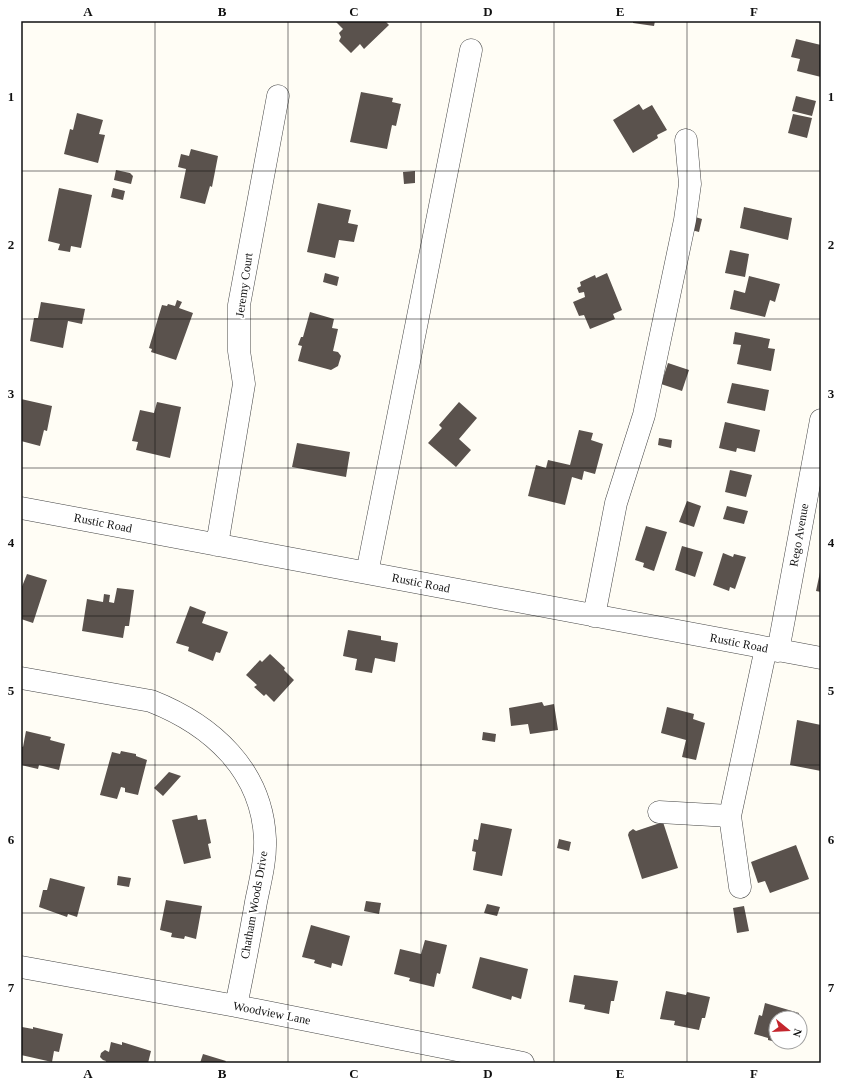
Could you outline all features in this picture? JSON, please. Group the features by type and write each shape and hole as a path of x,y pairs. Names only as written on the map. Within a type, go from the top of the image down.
{"street":[{"path":"367,573 471,50"},
{"name":"Jeremy Court","path":"217,545 244,384 239,351 239,305 278,96"},
{"path":"594,616 616,503 644,415 685,220 690,184 686,140"},
{"name":"Rego Avenue","path":"730,816 772,649 821,420"},
{"name":"Rustic Road","path":"21,508 821,658"},
{"name":"Chatham Woods Drive","path":"21,678 151,700 171,709 217,739 245,771 262,810 265,840 261,877 236,1006"},
{"path":"659,812 730,816 740,887"},
{"name":"Woodview Lane","path":"21,967 236,1006 523,1063"}],"building":[{"path":"335,21 385,21 389,25 364,49 360,44 351,53 339,41 341,37 339,33 343,29"},
{"path":"633,21 655,21 654,26 633,23"},
{"path":"796,39 821,45 821,77 797,71 800,59 791,57"},
{"path":"361,92 393,98 392,102 401,104 396,126 392,125 387,149 350,142"},
{"path":"796,96 816,101 812,116 792,111"},
{"path":"639,104 643,110 652,105 667,130 657,135 658,138 633,153 613,120"},
{"path":"77,113 103,120 99,134 105,135 98,163 64,154 70,129 73,130"},
{"path":"793,114 812,118 807,138 788,133"},
{"path":"191,149 218,156 212,187 210,186 205,204 180,198 186,169 178,167 181,154 189,156"},
{"path":"116,170 130,173 133,176 131,184 114,180"},
{"path":"415,171 415,183 404,184 403,172"},
{"path":"59,188 92,195 81,248 71,246 70,252 58,250 60,244 48,241"},
{"path":"113,188 125,191 123,200 111,197"},
{"path":"318,203 351,210 348,223 358,225 354,242 339,240 335,258 307,252"},
{"path":"744,207 792,218 788,240 740,228"},
{"path":"692,216 702,219 699,232 688,229"},
{"path":"730,250 749,254 745,277 725,273"},
{"path":"325,273 339,277 337,286 323,282"},
{"path":"607,273 622,310 613,314 615,319 590,329 584,315 579,316 573,302 585,297 584,292 579,293 577,288 581,286 580,282 595,275 596,278"},
{"path":"749,276 780,284 775,302 770,300 765,317 730,309 734,290 745,293"},
{"path":"177,300 182,302 179,308 193,313 176,360 151,352 152,349 149,348 162,305 167,306 168,304 175,306"},
{"path":"41,302 85,309 82,324 68,321 63,348 30,341 34,318 38,318"},
{"path":"310,312 334,319 332,328 338,329 333,351 338,352 341,356 338,366 331,370 298,361 302,346 298,345 301,337 303,337"},
{"path":"735,332 770,339 768,348 775,349 771,371 737,364 741,345 733,344"},
{"path":"668,363 689,370 682,391 661,384"},
{"path":"732,383 769,390 765,411 727,403"},
{"path":"21,399 52,406 47,431 44,430 40,446 21,441"},
{"path":"157,402 181,407 170,458 136,450 138,442 132,441 140,410 154,413"},
{"path":"459,402 477,418 459,439 471,450 456,467 428,443 442,428 439,425"},
{"path":"725,422 760,430 755,452 737,448 736,452 719,448"},
{"path":"579,430 593,433 591,440 603,444 595,474 584,471 582,480 572,477 565,505 528,496 536,465 546,468 548,460 570,465"},
{"path":"659,438 672,440 671,448 658,445"},
{"path":"297,443 350,452 346,477 292,467"},
{"path":"730,470 752,475 746,497 725,492"},
{"path":"687,501 701,506 694,527 679,522"},
{"path":"727,506 748,511 744,524 723,519"},
{"path":"646,526 667,532 654,571 643,567 644,563 635,560"},
{"path":"682,546 703,552 695,577 675,570"},
{"path":"723,553 733,557 734,554 746,557 735,589 730,587 729,591 713,585"},
{"path":"821,572 821,592 816,591"},
{"path":"27,574 47,580 33,623 21,619 21,589"},
{"path":"117,588 134,590 129,626 125,626 123,638 82,631 87,599 103,602 104,594 110,595 109,602 114,603"},
{"path":"190,606 206,612 202,623 228,632 220,653 216,652 213,661 188,651 189,647 176,643"},
{"path":"348,630 381,636 381,640 398,643 395,662 375,658 372,673 355,670 357,659 343,656"},
{"path":"270,654 285,668 284,670 294,680 274,702 266,694 264,696 254,687 257,685 246,675 260,660 262,662"},
{"path":"542,702 544,706 554,704 558,730 530,734 528,724 511,726 509,708"},
{"path":"667,707 694,714 693,719 705,723 696,760 682,757 686,740 661,733"},
{"path":"797,720 821,725 821,771 790,765"},
{"path":"26,731 51,737 50,740 65,744 59,770 39,765 38,769 21,765 21,746 23,747"},
{"path":"483,732 496,734 495,742 482,740"},
{"path":"121,751 136,754 136,756 147,760 138,795 125,792 125,788 121,787 117,799 100,795 112,752 120,754"},
{"path":"169,772 181,776 163,796 154,788"},
{"path":"197,815 198,820 206,819 211,843 208,844 211,858 184,864 172,820"},
{"path":"663,822 678,868 642,879 628,835 629,832 633,829 636,831"},
{"path":"481,823 512,829 502,876 473,870 476,852 472,851 474,839 478,840"},
{"path":"559,839 571,842 569,851 557,848"},
{"path":"796,845 809,879 770,893 765,881 758,883 751,862"},
{"path":"118,876 131,878 129,887 117,885"},
{"path":"50,878 85,887 77,917 68,914 67,917 39,907 43,890 47,890"},
{"path":"166,900 202,906 196,939 185,936 184,939 171,937 172,933 160,930"},
{"path":"366,901 381,903 379,914 364,911"},
{"path":"487,904 500,907 497,916 484,913"},
{"path":"744,906 749,931 737,933 733,908"},
{"path":"311,925 350,936 342,966 332,963 331,968 314,963 315,960 302,957"},
{"path":"425,940 447,945 440,974 437,973 434,987 409,981 410,978 394,974 400,949 421,954"},
{"path":"480,957 528,969 521,999 512,996 511,1000 472,988"},
{"path":"574,975 618,981 614,1001 611,1001 609,1014 584,1009 585,1005 569,1002"},
{"path":"666,991 686,995 687,992 710,997 705,1018 702,1018 699,1030 674,1025 675,1021 660,1019"},
{"path":"765,1003 789,1010 768,1010 768,1038 754,1034 759,1015 762,1016"},
{"path":"22,1027 33,1029 33,1027 63,1034 59,1052 54,1051 52,1062 21,1055"},
{"path":"111,1042 122,1045 122,1042 151,1051 148,1063 106,1063 106,1061 100,1057 101,1053 105,1050 109,1052"},
{"path":"203,1054 226,1061 225,1063 200,1063"}]}
